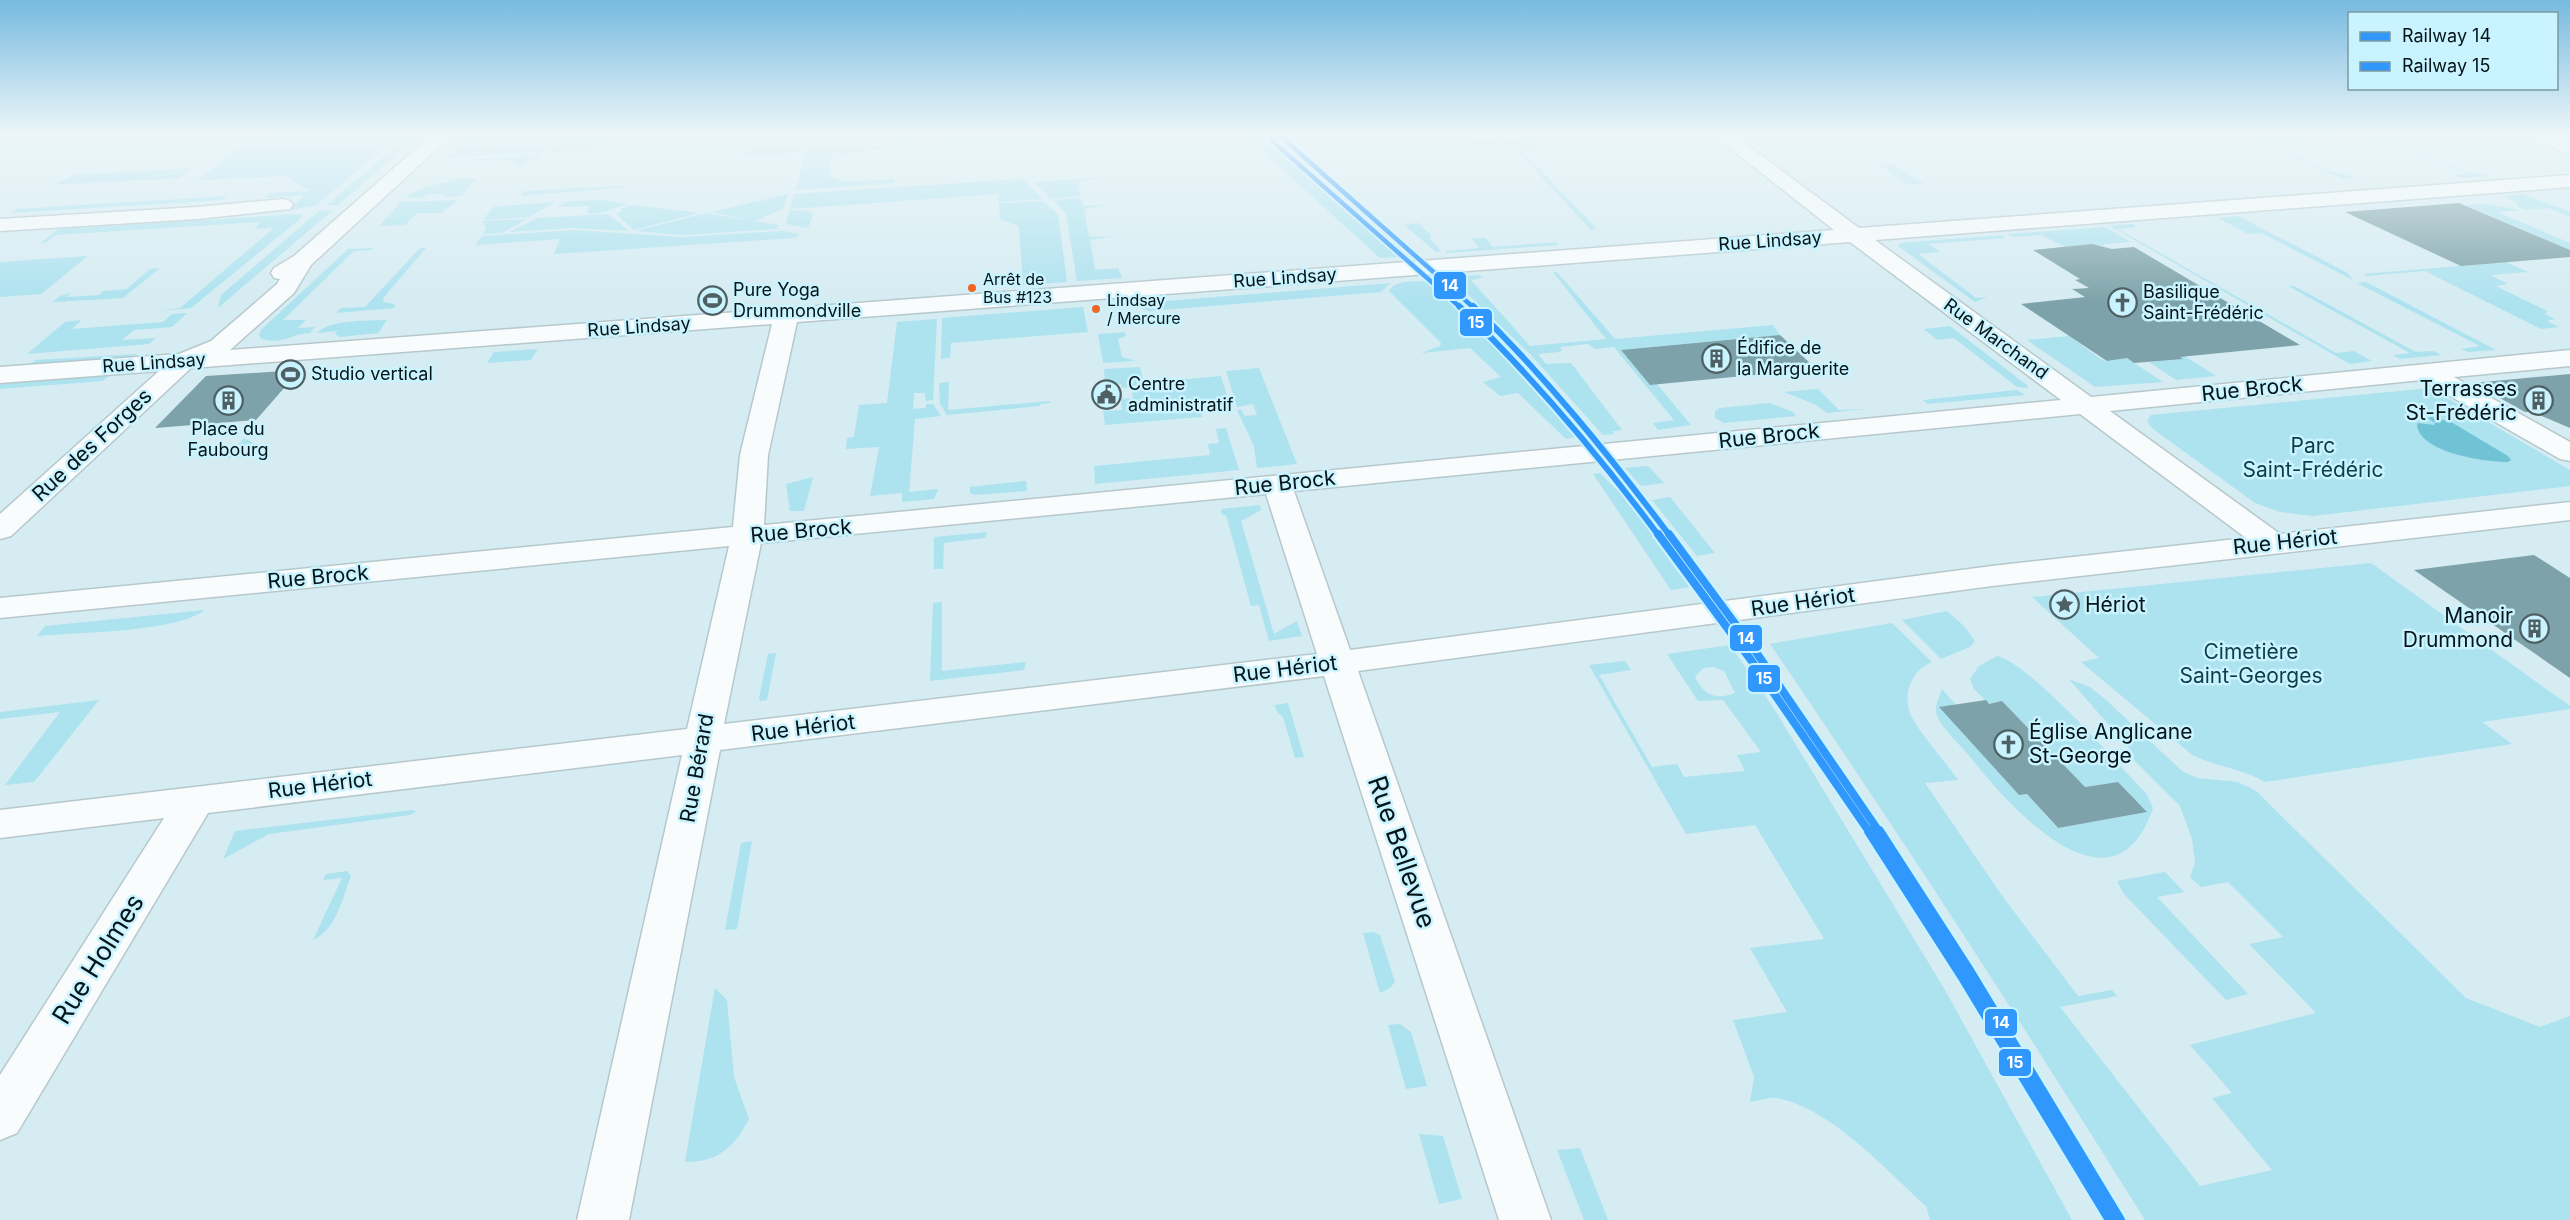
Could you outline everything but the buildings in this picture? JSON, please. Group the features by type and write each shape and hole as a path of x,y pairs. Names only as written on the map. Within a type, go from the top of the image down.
{"street":[{"name":"Rue des Forges","path":"0,530 184,361 220,346 286,288 302,261 381,190"},
{"name":"Rue Marchand","path":"1796,190 2272,543"},
{"name":"Rue Lindsay","path":"0,375 2449,190"},
{"path":"0,225 197,213 282,205"},
{"name":"Rue Bérard","path":"603,1220 696,785 710,699 747,536 751,511 754,456 786,316"},
{"name":"Rue Brock","path":"0,608 2570,358"},
{"path":"2426,372 2570,453"},
{"name":"Rue Bellevue","path":"1277,484 1525,1220"},
{"name":"Rue Hériot","path":"0,824 1338,663 1992,576 2570,511"},
{"name":"Rue Holmes","path":"0,1118 195,800"}],"green space":[{"path":"309,190 334,190 315,206 289,210 304,195 264,198 269,193 311,191"},
{"path":"345,190 356,190 338,205 327,205"},
{"path":"419,190 467,190 461,196 443,197 445,194 427,194 423,198 405,198"},
{"path":"544,190 593,190 520,196 524,191"},
{"path":"856,190 1034,190 1043,199 999,202 998,194 790,209 794,194"},
{"path":"1041,190 1080,190 1080,196 1051,199"},
{"path":"1305,190 1323,190 1398,257 1380,258"},
{"path":"1554,190 1559,190 1597,229 1591,230"},
{"path":"788,194 783,209 755,221 779,225 777,229 683,235 635,231 706,213 753,221 712,212"},
{"path":"2523,194 2570,212 2570,217 2548,208 2525,210 2516,206 2519,205 2506,196"},
{"path":"228,196 223,200 10,213 16,209"},
{"path":"1081,198 1083,206 1105,205 1084,209 1089,237 1113,236 1090,240 1095,270 1118,268 1122,278 1077,281 1066,213 1053,200"},
{"path":"605,200 627,204 605,212 587,214 590,206 557,207 569,201"},
{"path":"457,201 441,213 417,213 405,225 379,226 401,202"},
{"path":"1043,201 1058,214 1067,282 1023,285 1019,228 1000,219 999,203"},
{"path":"555,202 529,217 483,220 493,207"},
{"path":"2485,204 2521,210 2497,212 2570,243 2570,250 2465,205"},
{"path":"632,205 699,213 634,230 616,214 623,211 620,209"},
{"path":"333,210 218,308 221,295 319,211"},
{"path":"806,210 813,214 808,228 786,224 789,211"},
{"path":"608,214 629,231 573,228 509,232 537,218"},
{"path":"302,215 299,220 191,308 157,311 180,308 274,228 254,229 261,222 56,235 47,242 40,243 59,229"},
{"path":"2238,216 2348,273 2353,280 2261,233 2248,234 2218,218"},
{"path":"527,219 502,233 483,234 486,229 483,221"},
{"path":"1419,223 1431,235 1430,239 1440,250 1437,253 1404,225"},
{"path":"2133,224 2137,227 2118,229 2336,353 2354,351 2372,361 2350,364 2110,226"},
{"path":"2105,227 2131,242 2103,246 2092,244 2065,247 2041,235 2014,237 2008,234"},
{"path":"575,230 680,237 782,231 800,234 795,238 554,254 560,239 475,245 482,236"},
{"path":"2002,235 2005,238 1929,244 1940,252 1918,254 1976,298 1987,297 1975,302 1898,246 1899,243"},
{"path":"1472,238 1486,238 1493,247 1556,242 1558,245 1445,253 1479,248"},
{"path":"373,248 354,251 283,320 306,320 298,328 315,327 310,333 276,341 261,339 259,335 261,330 348,249"},
{"path":"420,248 426,248 384,297 383,302 394,304 395,308 336,313 341,308 365,307"},
{"path":"88,256 41,294 0,297 0,262"},
{"path":"2506,262 2528,272 2491,275 2508,284 2496,286 2547,311 2545,314 2555,319 2547,321 2559,327 2541,329 2425,271 2367,276 2363,274"},
{"path":"160,268 123,298 53,302 60,296 71,293 66,297 99,295 103,291 127,289 150,269"},
{"path":"1553,272 1557,272 1615,339 1773,325 1780,335 1621,350 1650,385 1657,384 1691,425 1658,430 1653,423 1674,420 1614,347 1595,349 1588,344 1560,347 1562,350 1559,352 1538,354 1546,364 1571,363 1622,430 1612,431 1614,434 1603,435 1530,354 1450,277 1480,275 1482,278 1471,280 1530,346 1606,339"},
{"path":"1429,281 1541,396 1576,437 1566,439 1518,393 1500,396 1483,382 1501,377 1470,348 1421,353 1440,346 1441,343 1389,291 1401,283"},
{"path":"2366,282 2496,350 2468,352 2461,349 2480,346 2357,283"},
{"path":"1391,283 1381,292 1149,311 1142,309 1140,303"},
{"path":"2288,286 2294,286 2416,352 2433,351 2442,355 2400,359 2393,355 2410,353"},
{"path":"1083,307 1088,332 951,343 950,358 941,359 942,318"},
{"path":"187,313 172,327 134,330 122,340 156,338 149,344 27,354 65,322 81,320 72,329 163,322 172,314"},
{"path":"937,319 933,400 926,401 925,393 914,393 913,409 926,408 926,404 933,404 941,416 915,419 909,492 938,489 934,499 902,502 902,493 870,496 879,447 846,449 847,438 854,437 859,405 887,403 897,322"},
{"path":"387,320 378,333 340,337 335,334 337,331 317,333 323,328 339,323"},
{"path":"1950,326 2028,388 2017,387 1954,338 1937,340 1924,329"},
{"path":"2142,329 2216,376 2176,380 2149,362 2181,359"},
{"path":"1125,332 1126,336 1118,339 1122,357 1136,361 1103,363 1098,334"},
{"path":"2070,336 2103,360 2110,361 2125,357 2163,382 2095,387 2027,340"},
{"path":"538,349 531,360 487,363 494,352"},
{"path":"136,354 131,359 29,365 36,360"},
{"path":"1140,367 1144,383 1221,376 1231,408 1201,410 1202,417 1105,425 1103,411 1122,410 1121,399 1133,398 1131,387 1122,388 1121,384 1105,386 1104,369"},
{"path":"1259,368 1297,464 1257,468 1254,446 1237,410 1242,410 1244,416 1257,415 1253,404 1237,407 1226,371"},
{"path":"109,376 102,381 0,389 0,383"},
{"path":"949,382 948,410 1050,401 1050,403 1040,404 1040,406 947,415 940,404 939,383"},
{"name":"Parc Saint-Frédéric","path":"2430,388 2570,470 2570,486 2313,516 2280,512 2255,503 2153,429 2147,421 2151,415"},
{"path":"1818,389 1839,410 1865,409 1827,413 1814,404 1784,392"},
{"path":"2016,390 2026,395 1927,404 1923,400"},
{"path":"1770,403 1793,412 1796,416 1724,423 1715,418 1715,412 1719,408"},
{"path":"1226,428 1239,470 1095,484 1094,466 1210,455 1208,444 1219,443 1216,429"},
{"path":"244,438 255,444 251,457 227,458"},
{"path":"1648,466 1664,483 1641,486 1625,468"},
{"path":"1600,473 1628,501 1691,587 1671,590 1593,474"},
{"path":"813,477 804,511 790,511 786,484"},
{"path":"1026,481 1027,491 975,495 970,493 970,487"},
{"path":"1670,497 1715,553 1697,556 1652,500"},
{"path":"1260,505 1261,510 1241,521 1274,634 1297,621 1302,636 1269,641 1259,605 1251,606 1226,515 1222,515 1221,509"},
{"path":"987,532 985,538 944,543 943,569 934,569 934,537"},
{"name":"Cimetière Saint-Georges","path":"2371,563 2570,706 2570,709 2482,722 2512,744 2265,782 2191,754 2081,662 2099,658 2032,597"},
{"path":"942,602 942,671 1026,662 1024,670 930,681 933,603"},
{"path":"205,610 191,618 149,627 37,636 45,626"},
{"path":"1947,611 1965,627 1975,641 1970,647 1941,659 1902,620"},
{"path":"1892,623 1932,662 1919,671 1910,684 1908,708 1921,731 1958,780 1925,783 2003,897 2078,996 2112,990 2117,996 2060,1007 2200,1186 2272,1170 2212,1098 2232,1093 2190,1045 2316,1013 2249,944 2283,937 2228,882 2201,887 2190,877 2195,863 2192,839 2180,806 2134,760 2134,754 2069,679 2090,687 2105,699 2182,771 2197,778 2238,782 2256,791 2466,998 2540,1027 2570,1016 2570,1220 2145,1220 1960,930 1770,644"},
{"path":"1730,645 1773,707 1945,990 2072,1220 1930,1220 1926,1206 1857,1142 1837,1127 1797,1104 1777,1098 1750,1102 1754,1077 1733,1020 1787,1012 1750,948 1824,939 1755,825 1686,834 1589,665 1625,661 1631,670 1599,675 1652,767 1677,764 1684,777 1745,771 1737,755 1761,752 1723,700 1698,701 1667,654","holes":["1714,667 1724,671 1735,693 1722,696 1711,695 1702,688 1695,677 1703,668"]},
{"path":"776,653 767,700 760,701 768,654"},
{"path":"1997,656 2030,676 2051,695 2146,793 2153,808 2136,841 2114,856 2089,856 2062,845 2036,827 1989,780 1939,721 1936,709 1942,689 1956,705 1940,708 2019,795 2027,794 2057,828 2147,812 2118,782 2085,787 2002,701 1989,704 1974,689 1970,679 1979,666"},
{"path":"99,700 34,782 5,785 60,712 0,719 0,712"},
{"path":"1288,703 1304,757 1295,758 1283,717 1274,705"},
{"path":"413,810 416,812 410,815 269,834 223,859 235,831"},
{"path":"752,841 737,929 725,930 741,843"},
{"path":"347,871 351,876 337,913 327,929 313,940 342,878 323,880 326,874"},
{"path":"2165,872 2184,892 2157,897 2248,994 2226,1000 2124,894 2117,881"},
{"path":"1373,932 1380,935 1395,982 1390,988 1380,993 1363,933"},
{"path":"715,988 727,1000 734,1077 749,1119 737,1138 724,1151 707,1159 685,1162"},
{"path":"1400,1024 1411,1032 1427,1086 1406,1089 1388,1025"},
{"path":"1419,1134 1443,1136 1462,1199 1439,1204"},
{"path":"1580,1148 1608,1220 1584,1220 1557,1150"}],"shaded area":[{"path":"2428,418 2451,422 2511,460 2508,462 2470,458 2429,443 2421,435 2417,425 2418,423 2434,425 2435,423"}],"rail line":[{"name":"15","path":"1328,190 1446,294 1513,359 1545,393 1622,486 1751,660 1859,816 1962,976 2110,1220"},
{"name":"14","path":"1343,190 1419,256 1487,320 1552,388 1591,433 1699,574 1812,731 1919,891 2021,1054 2120,1220"}],"place":[{"name":"Arrêt de Bus #123","path":"972,288"},
{"name":"Pure Yoga Drummondville","path":"712,300"},
{"name":"Basilique Saint-Frédéric","path":"2122,302"},
{"name":"Lindsay / Mercure","path":"1096,309"},
{"name":"Édifice de la Marguerite","path":"1716,358"},
{"name":"Studio vertical","path":"290,374"},
{"name":"Centre administratif","path":"1107,394"},
{"name":"Place du Faubourg","path":"228,400"},
{"name":"Terrasses St-Frédéric","path":"2538,401"},
{"name":"Hériot","path":"2064,605"},
{"name":"Manoir Drummond","path":"2534,628"},
{"name":"Église Anglicane St-George","path":"2008,744"}]}
